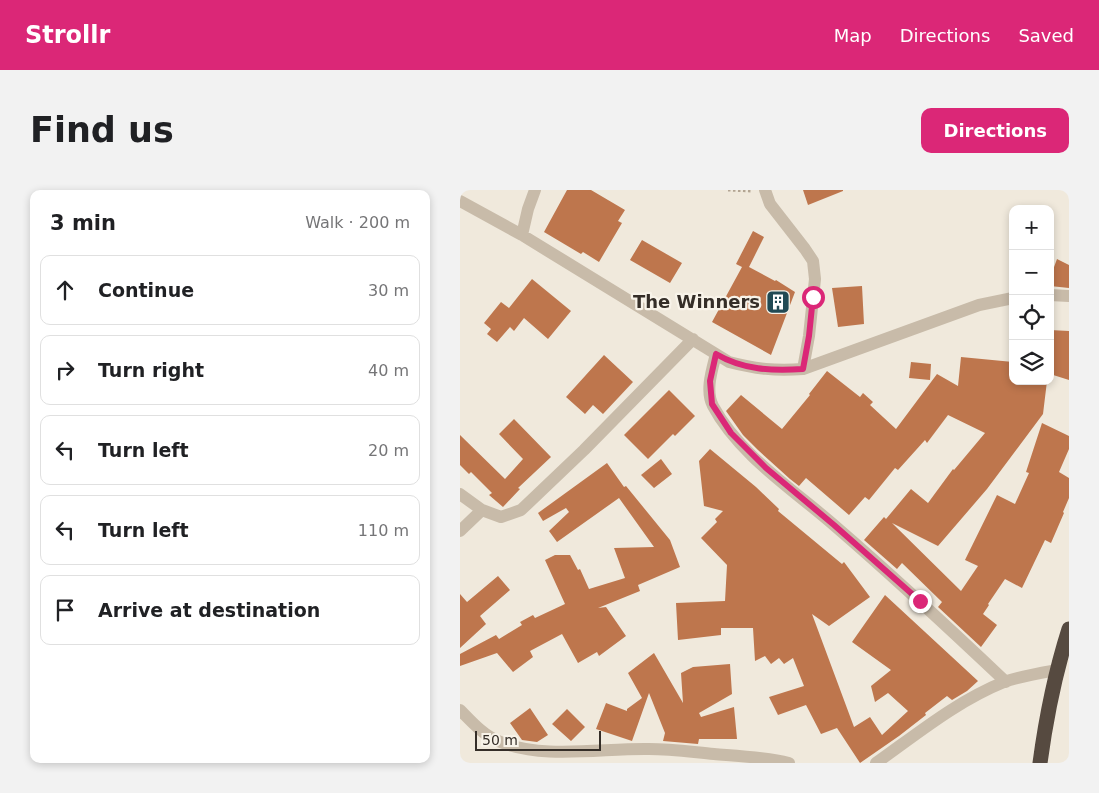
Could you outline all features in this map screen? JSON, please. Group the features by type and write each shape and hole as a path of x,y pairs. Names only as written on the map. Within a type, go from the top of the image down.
{"highway":[{"path":"1040,763 1057,670 1069,629"}],"street":[{"path":"522,235 535,190"},
{"path":"765,191 770,204 813,261 815,280 809,336 803,369"},
{"path":"460,201 522,235 729,362 756,369 779,371 803,369 971,308 1009,299"},
{"path":"1054,295 1069,296"},
{"path":"460,494 482,510 501,517 521,510 584,450 693,339"},
{"path":"716,354 710,381 712,404 731,433 766,468 920,601 1006,682"},
{"path":"460,531 482,510"},
{"path":"876,763 977,694 1006,682 1057,670"},
{"path":"460,710 497,741 522,749 554,751 649,749 776,759 789,763"}],"path":[{"path":"728,190 765,191"}],"building":[{"path":"567,190 591,190 625,210 618,221 622,223 599,262 583,252 581,254 544,232"},
{"path":"803,190 843,190 843,191 808,205"},
{"name":"The Winners","path":"753,231 764,237 749,267 795,292 771,355 712,322 742,267 736,264"},
{"path":"642,240 682,263 670,283 630,260"},
{"path":"1057,259 1069,265 1069,288 1054,286 1054,267"},
{"path":"532,279 571,311 548,339 524,318 514,331 510,327 497,342 487,334 491,329 484,323 501,302 509,308"},
{"path":"862,286 864,324 838,327 832,288"},
{"path":"1054,330 1069,331 1069,380 1054,375"},
{"path":"604,355 633,382 603,414 593,405 585,414 566,397"},
{"path":"961,357 1009,362 1009,385 1047,385 1043,414 987,489 938,546 892,523 961,591 978,566 965,560 997,495 1015,504 1029,473 1026,472 1042,423 1069,436 1069,449 1059,472 1069,478 1069,498 1064,513 1051,543 1045,540 1022,588 1005,579 988,604 983,614 997,625 981,647 938,607 942,602 902,563 897,569 864,540 884,517 886,519 911,489 928,503 953,469 985,433 948,415 927,443 925,440 898,470 895,468 869,500 865,497 849,515 806,478 799,486 790,479 743,435 726,411 741,395 782,429 827,371 860,397 863,393 873,402 870,405 896,429 937,374 958,386"},
{"path":"911,362 931,364 930,380 909,378"},
{"path":"669,390 695,416 675,436 673,434 648,459 624,435"},
{"path":"514,419 551,457 518,488 520,489 503,507 489,495 492,493 471,472 469,474 460,465 460,435 505,479 523,459 499,434"},
{"path":"710,449 756,487 779,509 778,511 842,564 844,562 870,597 829,626 812,614 854,727 870,717 882,735 908,711 888,693 875,702 871,686 891,670 852,642 885,595 978,681 967,691 952,700 947,696 899,736 860,763 837,728 821,734 806,705 778,715 769,697 804,686 793,658 784,664 779,658 771,664 765,656 755,661 753,628 721,628 721,635 678,640 676,603 725,601 727,565 701,538 717,522 715,519 723,511 704,506 699,461"},
{"path":"661,459 672,474 654,488 641,475"},
{"path":"607,463 624,487 626,486 670,540 680,567 638,585 640,591 598,608 606,607 626,636 599,656 597,652 578,663 562,634 530,651 533,657 513,672 497,653 460,666 460,654 496,635 499,639 522,625 520,622 533,615 535,618 565,604 545,560 555,555 570,555 578,570 580,569 589,589 625,578 614,548 654,547 619,498 557,542 549,531 569,512 566,508 543,521 538,513"},
{"path":"498,576 510,590 480,616 486,624 460,648 460,594 467,602"},
{"path":"654,653 683,703 681,673 693,667 730,664 732,694 699,713 701,717 734,707 737,739 699,739 698,744 663,741 665,733 649,693 632,741 596,729 606,703 627,711 627,709 642,698 628,673"},
{"path":"530,708 548,735 537,742 522,740 510,723"},
{"path":"567,709 585,727 571,741 552,724"}],"place":[{"name":"The Winners","path":"778,302"}],"route":[{"path":"813,297 803,369 779,371 756,369 729,362 716,354 710,381 712,404 731,433 766,468 920,601"}]}
